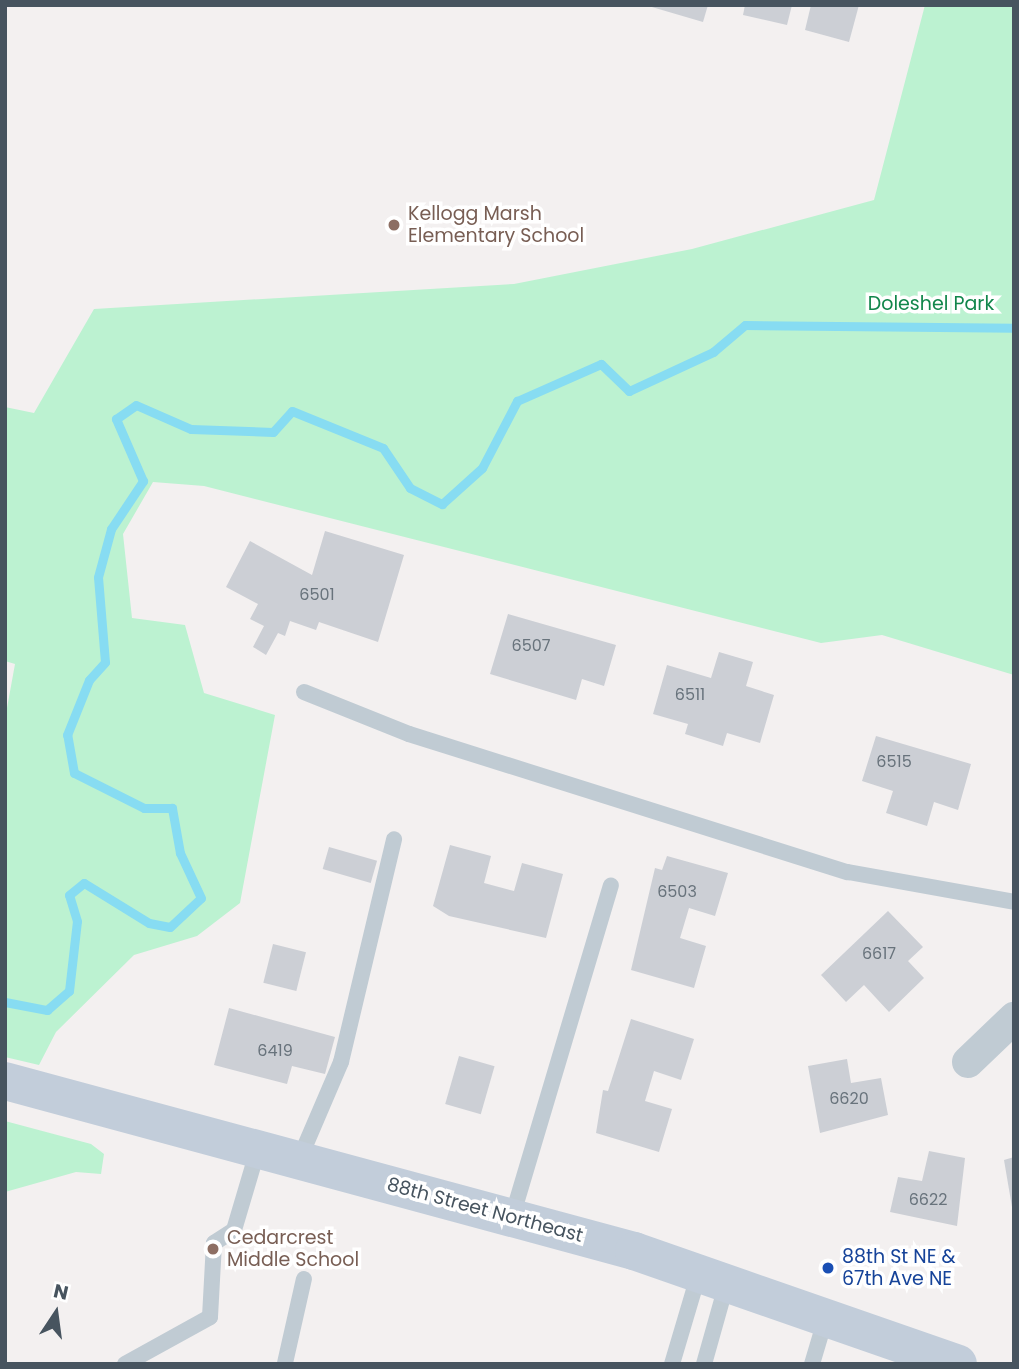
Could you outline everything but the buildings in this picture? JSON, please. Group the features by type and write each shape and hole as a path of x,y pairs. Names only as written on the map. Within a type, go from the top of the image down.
{"main road":[{"name":"88th Street Northeast","path":"5,1081 512,1217 713,1278 958,1364"}],"street":[{"path":"968,1062 1014,1018"}],"lane":[{"path":"304,692 410,734 848,872 1014,902"},
{"path":"299,1160 341,1062 394,839"},
{"path":"512,1217 611,885"},
{"path":"125,1364 210,1317 214,1243 234,1230 258,1149"},
{"path":"672,1364 713,1278"},
{"path":"704,1364 713,1278"},
{"path":"285,1363 304,1279"},
{"path":"812,1364 826,1317"}],"green space":[{"name":"Doleshel Park","path":"925,5 1014,5 1014,675 882,635 821,643 204,486 153,482 123,534 132,618 185,625 204,693 275,715 240,903 197,936 134,955 56,1032 39,1065 5,1057 5,719 15,664 5,661 5,407 34,413 94,309 514,284 692,249 874,200"},
{"path":"5,1121 91,1144 104,1154 101,1174 76,1172 5,1192"}],"waterway":[{"path":"5,1002 47,1010 69,991 77,921 69,895 84,883 149,923 170,927 201,898 180,853 172,808 144,808 74,773 67,735 89,680 105,662 98,577 111,529 143,481 116,419 136,405 191,429 273,432 292,411 383,448 410,488 442,504 482,468 517,401 601,364 629,391 713,352 745,325 1014,328"}],"place":[{"name":"Kellogg Marsh Elementary School","path":"394,225"},
{"name":"Cedarcrest Middle School","path":"213,1249"},
{"name":"88th St NE & 67th Ave NE","path":"828,1268"}]}
